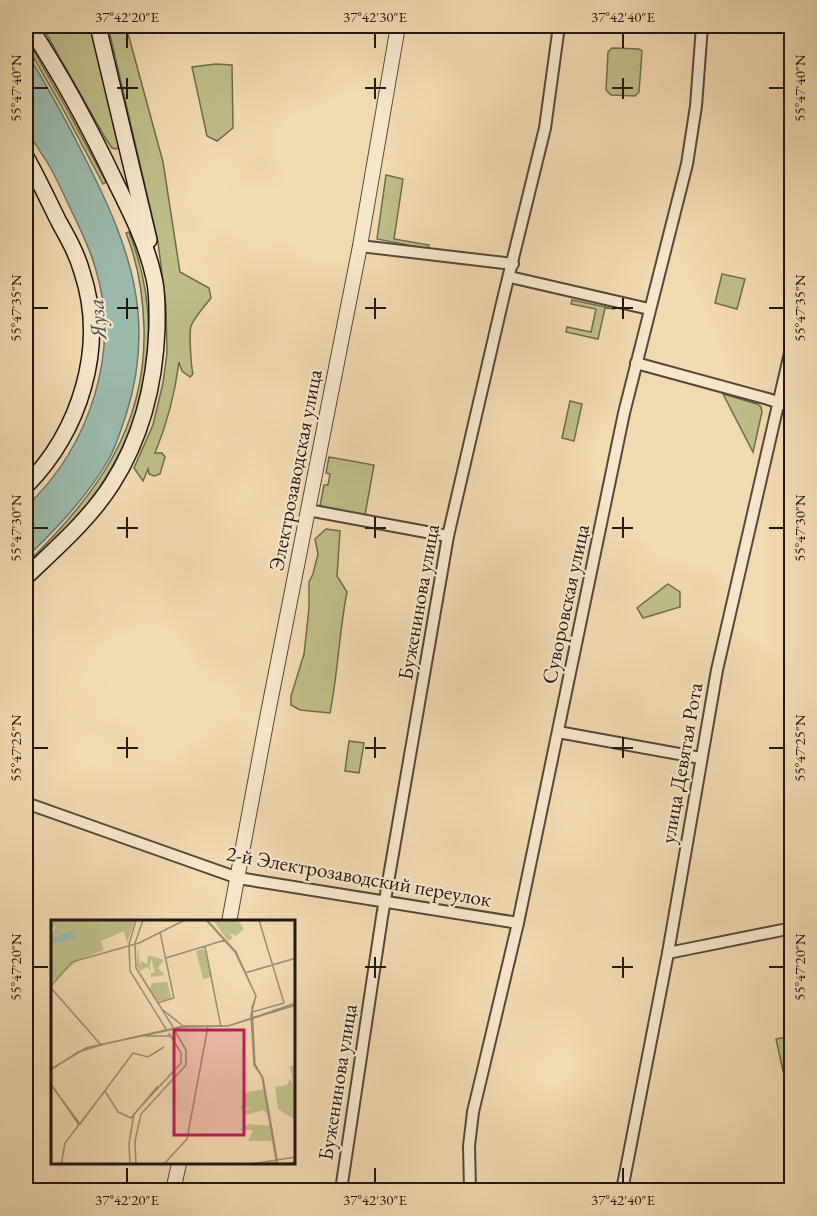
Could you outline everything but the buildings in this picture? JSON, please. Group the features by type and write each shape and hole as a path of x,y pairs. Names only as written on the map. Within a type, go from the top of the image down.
{"main road":[{"path":"29,26 97,144 141,235 154,279"},
{"path":"26,577 79,526 112,484 136,436 150,390 156,351 157,310 147,225 98,26"},
{"path":"97,144 110,153 116,153 122,150 125,139"},
{"path":"26,157 70,242 82,271 91,321 88,369 84,388 68,430 50,458 26,486"}],"street":[{"name":"Электрозаводская улица","path":"229,920 264,729 360,246 398,26"},
{"name":"Буженинова улица","path":"340,1191 384,902 448,536 546,125 559,26"},
{"name":"Суворовская улица","path":"470,1191 469,1146 473,1112 518,923 636,363 687,164 696,112 702,26"},
{"path":"360,246 513,264"},
{"path":"510,277 649,309"},
{"name":"улица Девятая Рота","path":"622,1191 668,953 717,670 792,345"},
{"path":"636,363 792,407"},
{"path":"308,510 448,536"},
{"path":"558,732 701,758"},
{"name":"2-й Электрозаводский переулок","path":"26,803 238,878 518,923"},
{"path":"668,953 792,928"},
{"path":"173,1191 179,1165"}],"green space":[{"path":"42,26 92,26 119,140 119,147 116,149 112,148 106,139"},
{"path":"108,26 126,26 163,162 180,272 209,288 211,298 191,326 190,350 193,374 190,377 182,371 179,362 170,408 155,453 162,453 165,457 160,474 154,476 149,474 148,469 143,481 134,468 153,425 163,383 167,353 166,306 158,242"},
{"path":"26,37 106,182 103,184 26,44"},
{"path":"612,48 642,51 639,92 635,96 611,95 606,90 608,52"},
{"path":"232,65 233,128 217,141 207,136 192,67"},
{"path":"386,175 403,179 394,239 429,245 428,249 377,239"},
{"path":"129,232 140,267 147,302 148,338 145,373 138,407 109,472 88,503 26,569 26,564 74,513 94,486 112,458 126,429 137,397 143,363 144,327 139,279 126,233"},
{"path":"722,274 745,279 737,309 715,303"},
{"path":"572,300 615,309 605,308 598,339 566,332 567,327 591,332 596,309 571,304"},
{"path":"723,394 761,407 762,412 753,452"},
{"path":"570,401 582,404 574,441 562,438"},
{"path":"329,457 374,465 365,515 320,506 324,485 328,485 330,474 326,473"},
{"path":"326,529 340,531 337,576 347,592 330,713 300,710 291,705 291,696 304,654 309,608 309,582 318,554 315,539"},
{"path":"668,584 680,592 680,607 643,618 637,608"},
{"path":"349,741 364,743 359,773 345,771"},
{"path":"791,1036 791,1069 783,1071 776,1039"}],"shaded area":[{"path":"26,51 57,104 101,190 114,221 134,283 139,346 135,380 126,415 110,457 72,511 26,558 26,507 48,483 67,456 83,427 102,364 104,332 102,299 91,254 56,179 25,122"}],"water label":[{"name":"Яуза","path":"97,319"}]}
